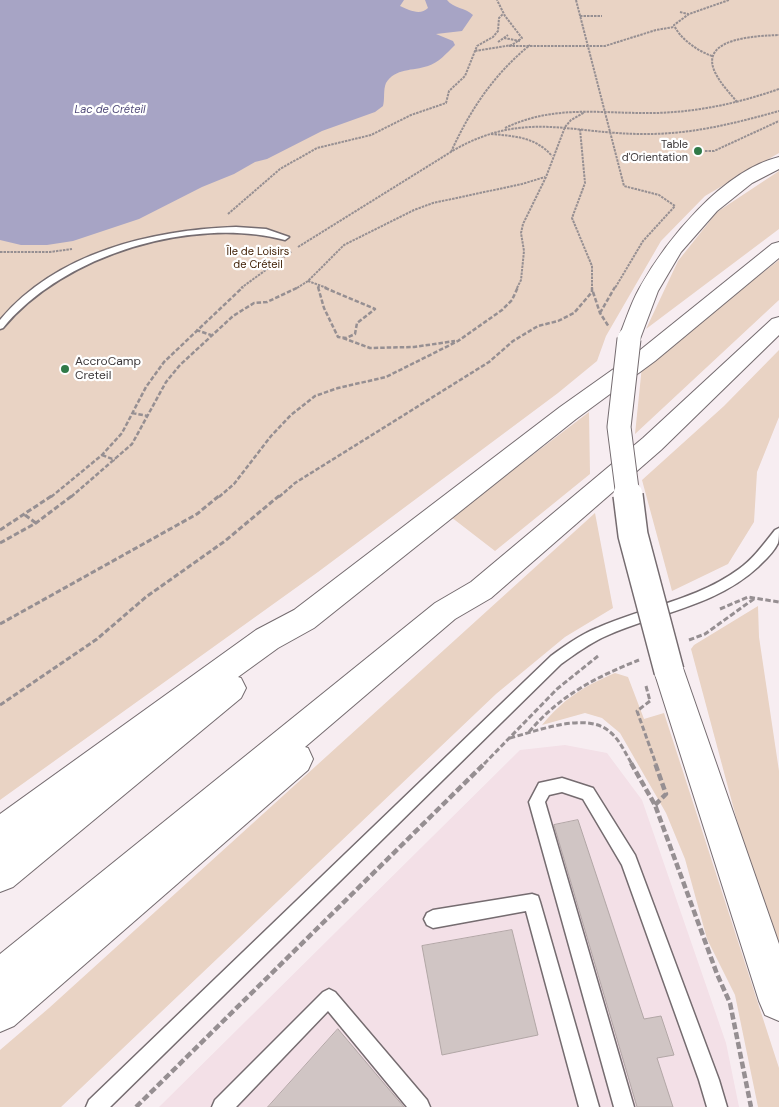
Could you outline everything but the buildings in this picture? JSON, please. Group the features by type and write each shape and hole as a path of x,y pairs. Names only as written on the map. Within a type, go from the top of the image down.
{"highway":[{"path":"779,162 746,179 711,207 673,249 648,291 629,339 619,427 633,535 669,671 779,1001"},
{"path":"0,835 267,639 304,619 568,413 647,356 779,248"},
{"path":"0,1012 454,621 481,590 652,444 779,324"},
{"path":"0,979 445,612 481,590"},
{"path":"0,874 277,650 304,619"}],"lane":[{"path":"0,326 21,302 45,283 86,262 133,243 157,237 204,232 255,230 285,237"},
{"path":"96,1107 556,660 577,645 606,629 722,588 749,570 767,552 779,533"},
{"path":"624,1107 537,802 544,788 562,785 588,793 629,861 709,1080 717,1107"},
{"path":"433,918 532,902 589,1107"},
{"path":"222,1107 329,998 420,1107"}],"path":[{"path":"496,0 503,14 522,36 521,41"},
{"path":"576,0 624,186 646,190 672,201 675,206 643,241 600,313"},
{"path":"475,52 483,48 531,44 588,47 619,43 647,32 674,27 680,19 689,14 729,0"},
{"path":"681,13 677,12 689,14"},
{"path":"204,232 237,208 280,169 293,160 317,148 371,135 411,115 446,103 449,91 465,76 481,43 496,33 499,18 503,14"},
{"path":"580,16 602,16"},
{"path":"674,27 677,33 706,55 712,56"},
{"path":"498,42 508,35"},
{"path":"712,56 718,48 727,43 741,39 779,35"},
{"path":"504,38 521,41"},
{"path":"509,46 521,41"},
{"path":"451,152 474,108 507,65 531,44"},
{"path":"712,56 716,73 736,102"},
{"path":"0,530 47,500 102,455 122,433 146,386 164,362 196,330 262,272 301,245 464,144 533,117 585,112 678,112 736,102 779,89"},
{"path":"502,130 538,126 655,135 694,131 779,111"},
{"path":"0,624 174,529 197,514 234,484 271,436 291,415 315,396 338,388 386,377 458,341 496,315 512,300 522,280 524,251 521,233 523,224 546,177 565,127 571,120 585,112"},
{"path":"698,151 714,151 779,121"},
{"path":"580,129 585,183 572,218 592,266 592,292 600,313 612,332"},
{"path":"489,134 517,137 535,142 548,150 553,157"},
{"path":"0,543 36,523 115,460 132,444 166,382 211,335 233,316 254,303 267,302 292,292 308,281 330,256 344,245 414,210 433,203 546,177"},
{"path":"0,252 50,252 76,248"},
{"path":"308,281 345,297 368,304 375,309 357,323 355,334 346,338 338,337"},
{"path":"318,286 324,308 338,337 370,348 414,347 458,341"},
{"path":"0,705 97,639 146,597 225,541 295,483 489,362 513,341 538,326 574,313 592,292"},
{"path":"196,330 211,335"},
{"path":"132,413 148,416"},
{"path":"102,455 115,460"},
{"path":"25,515 36,523"},
{"path":"712,612 748,597 779,602"},
{"path":"136,1107 510,738 557,689 603,652"},
{"path":"650,701 637,711 666,794 656,805"},
{"path":"510,738 582,721 604,726 618,740 656,805 717,974 730,1003 751,1107"}],"shaded area":[{"path":"565,745 607,753 642,800 726,1043 739,1107 159,1107 520,750"}],"green space":[{"name":"Île de Loisirs de Créteil","path":"0,0 779,0 779,153 705,196 661,241 606,336 597,361 558,393 318,572 0,800"},
{"path":"779,171 779,229 646,329 678,261 717,212"},
{"path":"779,260 779,300 635,434 642,366"},
{"path":"779,350 779,417 757,472 754,522 728,564 672,591 642,480 724,406"},
{"path":"589,412 590,474 495,551 451,517"},
{"path":"595,513 613,608 565,637 496,694 61,1107 0,1107 0,1050 49,1008"},
{"path":"758,606 759,637 779,771 779,946 744,847 691,649 694,645"},
{"path":"615,673 628,677 644,719 664,713 779,1068 779,1107 758,1107 735,995 707,939 685,859 666,813 620,733 602,718 585,713 542,725 558,707 575,694"}],"water":[{"name":"Lac de Créteil","path":"0,0 404,0 400,6 422,12 428,8 425,0 447,0 473,15 462,31 436,34 453,41 455,45 439,60 432,65 399,72 390,78 385,86 383,106 375,112 322,131 267,159 255,162 234,174 202,187 139,219 73,241 47,245 21,245 0,240"}],"place":[{"name":"Table d'Orientation","path":"698,151"},
{"name":"AccroCamp Creteil","path":"65,369"}]}
